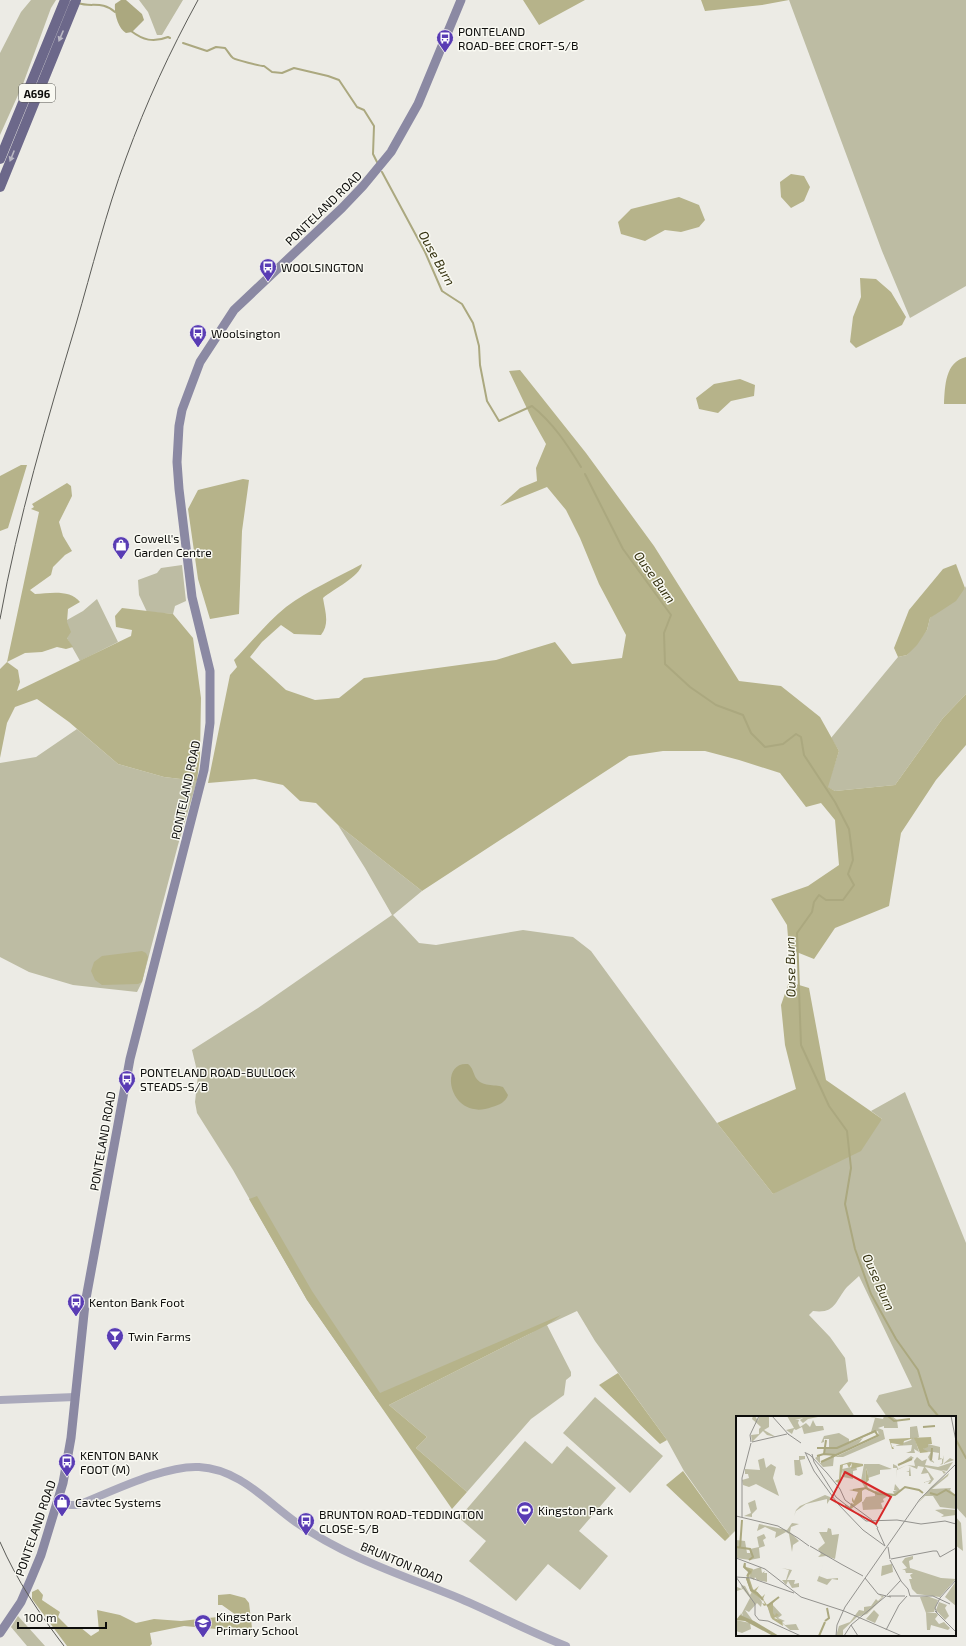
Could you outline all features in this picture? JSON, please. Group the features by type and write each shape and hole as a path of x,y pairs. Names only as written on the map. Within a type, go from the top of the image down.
{"highway":[{"name":"A696","path":"0,159 65,0"},
{"name":"A696","path":"0,187 76,0"}],"main road":[{"name":"PONTELAND ROAD","path":"0,1633 20,1602 31,1579 41,1555 58,1502 68,1459 85,1304 130,1059 204,770 210,723 210,671 192,597 179,489 177,462 179,426 182,410 200,362 234,310 342,208 363,186 391,152 418,104 461,0"}],"street":[{"path":"0,1400 75,1397"},
{"name":"BRUNTON ROAD","path":"58,1502 70,1505 78,1504 146,1478 172,1470 198,1467 213,1469 245,1482 304,1527 360,1558 409,1580 460,1599 566,1646"}],"green space":[{"path":"31,0 56,0 51,8 23,84 0,135 0,53 21,12"},
{"path":"139,0 183,0 162,35 157,35 148,12"},
{"path":"789,0 966,0 966,286 910,318 882,251"},
{"path":"182,565 186,601 175,606 173,614 147,612 139,595 138,580 157,573 161,568"},
{"path":"966,586 966,694 943,718 895,785 835,791 827,787 839,751 831,738 898,657 907,655 927,630 930,618"},
{"path":"97,599 118,642 80,661 67,638 67,620 83,611"},
{"path":"77,729 118,764 164,777 197,781 178,845 142,982 137,992 73,985 29,972 0,957 0,763 36,757"},
{"path":"338,825 422,891 393,915 419,943 436,945 523,930 573,937 591,951 717,1123 773,1194 882,1119 871,1111 905,1092 966,1243 966,1518 956,1507 956,1416 886,1416 876,1401 879,1395 912,1387 859,1276 847,1287 831,1308 821,1311 813,1311 809,1315 830,1337 845,1358 848,1381 839,1392 854,1416 736,1416 736,1530 730,1536 684,1471 667,1440 595,1341 577,1311 547,1325 571,1372 571,1376 566,1380 564,1395 531,1419 467,1492 416,1448 427,1437 389,1405 535,1331 378,1402 307,1300 233,1170 197,1113 195,1102 198,1075 192,1050 258,1008 392,915"},
{"path":"595,1397 663,1456 630,1493 563,1433"},
{"name":"Kingston Park","path":"525,1441 552,1464 567,1446 616,1488 579,1531 608,1556 580,1590 548,1564 516,1601 469,1561 486,1541 459,1518"},
{"path":"956,1517 961,1523 963,1551 956,1546"},
{"path":"18,1616 45,1646 27,1646 11,1627"}],"shaded area":[{"path":"121,0 126,0 142,14 144,20 132,32 126,33 123,31 117,20 115,4"},
{"path":"523,0 585,0 539,25"},
{"path":"701,0 789,0 762,5 705,11"},
{"path":"791,174 804,176 810,187 804,201 791,208 781,197 780,182"},
{"path":"679,197 699,205 705,220 699,227 681,232 665,230 645,241 621,234 618,222 631,209"},
{"path":"860,278 876,279 891,292 906,317 902,325 856,348 850,342 853,317 861,297"},
{"path":"966,357 966,404 944,404 946,383 950,369 959,360"},
{"path":"520,370 586,453 654,546 739,681 781,686 820,717 839,751 828,787 835,791 895,785 943,718 966,694 966,745 936,780 901,833 889,906 835,928 814,959 789,949 787,925 771,899 808,886 839,865 835,820 821,803 806,807 780,773 739,760 705,751 663,751 629,756 422,891 338,825 316,803 300,801 283,785 255,779 208,783 230,675 237,667 234,660 286,607 313,590 362,564 356,574 323,598 326,622 324,631 321,635 294,634 281,625 262,642 250,657 286,690 315,700 339,698 364,678 496,660 555,642 572,664 622,658 626,635 599,584 580,538 566,510 547,487 500,506 520,488 537,481 536,468 546,444 509,371"},
{"path":"740,379 755,385 754,396 731,401 718,413 699,409 696,398 714,384"},
{"path":"21,465 27,465 8,528 0,531 0,476"},
{"path":"243,479 249,480 242,531 239,614 210,619 198,579 188,509 198,490"},
{"path":"67,483 71,486 72,496 59,522 63,536 72,551 65,555 53,567 51,575 30,590 35,594 65,593 76,598 80,602 68,609 67,622 71,632 67,638 73,647 66,649 57,647 42,652 25,653 7,662 39,512 31,509 34,507 32,504"},
{"path":"956,564 965,588 956,601 930,618 927,630 917,645 907,655 898,657 894,648 909,610 943,569"},
{"path":"122,608 173,614 193,638 201,698 200,756 197,781 164,777 118,764 69,722 37,699 15,707 7,723 0,758 0,669 7,662 18,670 20,682 17,691 131,636 132,630 116,627 115,616"},
{"path":"142,951 146,953 148,957 142,982 138,984 102,985 95,980 91,971 94,962 102,956"},
{"path":"789,982 809,988 826,1080 882,1119 861,1151 773,1194 717,1123 796,1089 785,1045 781,1005"},
{"path":"468,1064 476,1078 481,1083 503,1087 508,1095 504,1101 495,1106 478,1110 466,1107 458,1100 453,1090 451,1081 453,1072 458,1066"},
{"path":"257,1196 312,1291 380,1393 561,1315 547,1325 389,1405 427,1437 416,1448 467,1492 452,1509 307,1300 249,1199"},
{"path":"618,1373 667,1440 660,1444 599,1385"},
{"path":"683,1471 730,1536 725,1541 666,1485"},
{"path":"38,1589 43,1595 42,1600 60,1612 58,1617 69,1628 80,1627 91,1636 99,1631 97,1610 120,1615 136,1623 154,1619 181,1621 236,1615 222,1605 218,1605 218,1595 230,1594 245,1598 249,1603 252,1628 238,1631 184,1626 150,1633 152,1644 150,1646 67,1646 32,1599 32,1592"}],"waterway":[{"name":"Ouse Burn","path":"78,3 106,6 115,12"},
{"name":"Ouse Burn","path":"131,31 148,40 170,38"},
{"name":"Ouse Burn","path":"183,43 207,51 216,47 225,48 233,58 264,66 272,72 282,73 294,68 339,80 357,107 364,110 374,126 373,154 377,162"},
{"name":"Ouse Burn","path":"382,172 425,252 442,291 462,304 473,323 479,346 480,365 487,401 499,421 532,406 547,419 581,467"},
{"name":"Ouse Burn","path":"585,474 623,549 671,615 664,633 665,664 690,687 716,705 743,715 751,733 765,747 783,744 796,734 801,737 804,755 835,802 849,829 853,860 848,874 854,885 843,900 826,900 819,895 814,902 812,912 797,933 801,1045 829,1106 847,1131 851,1168 845,1204 855,1249 871,1294 896,1339 918,1370 929,1405 938,1416"},
{"name":"Ouse Burn","path":"956,1440 966,1458"}],"tram line":[{"path":"0,619 24,507 54,397 112,199 150,97 198,0"},
{"path":"0,1542 29,1596 64,1646"}],"place":[{"name":"PONTELAND ROAD-BEE CROFT-S/B","path":"445,53"},
{"name":"WOOLSINGTON","path":"268,282"},
{"name":"Woolsington","path":"198,348"},
{"name":"Cowell's Garden Centre","path":"121,560"},
{"name":"PONTELAND ROAD-BULLOCK STEADS-S/B","path":"127,1094"},
{"name":"Kenton Bank Foot","path":"76,1317"},
{"name":"Twin Farms","path":"115,1351"},
{"name":"KENTON BANK FOOT (M)","path":"67,1477"},
{"name":"Cavtec Systems","path":"62,1517"},
{"name":"Kingston Park","path":"525,1525"},
{"name":"BRUNTON ROAD-TEDDINGTON CLOSE-S/B","path":"306,1536"},
{"name":"Kingston Park Primary School","path":"203,1638"}]}
